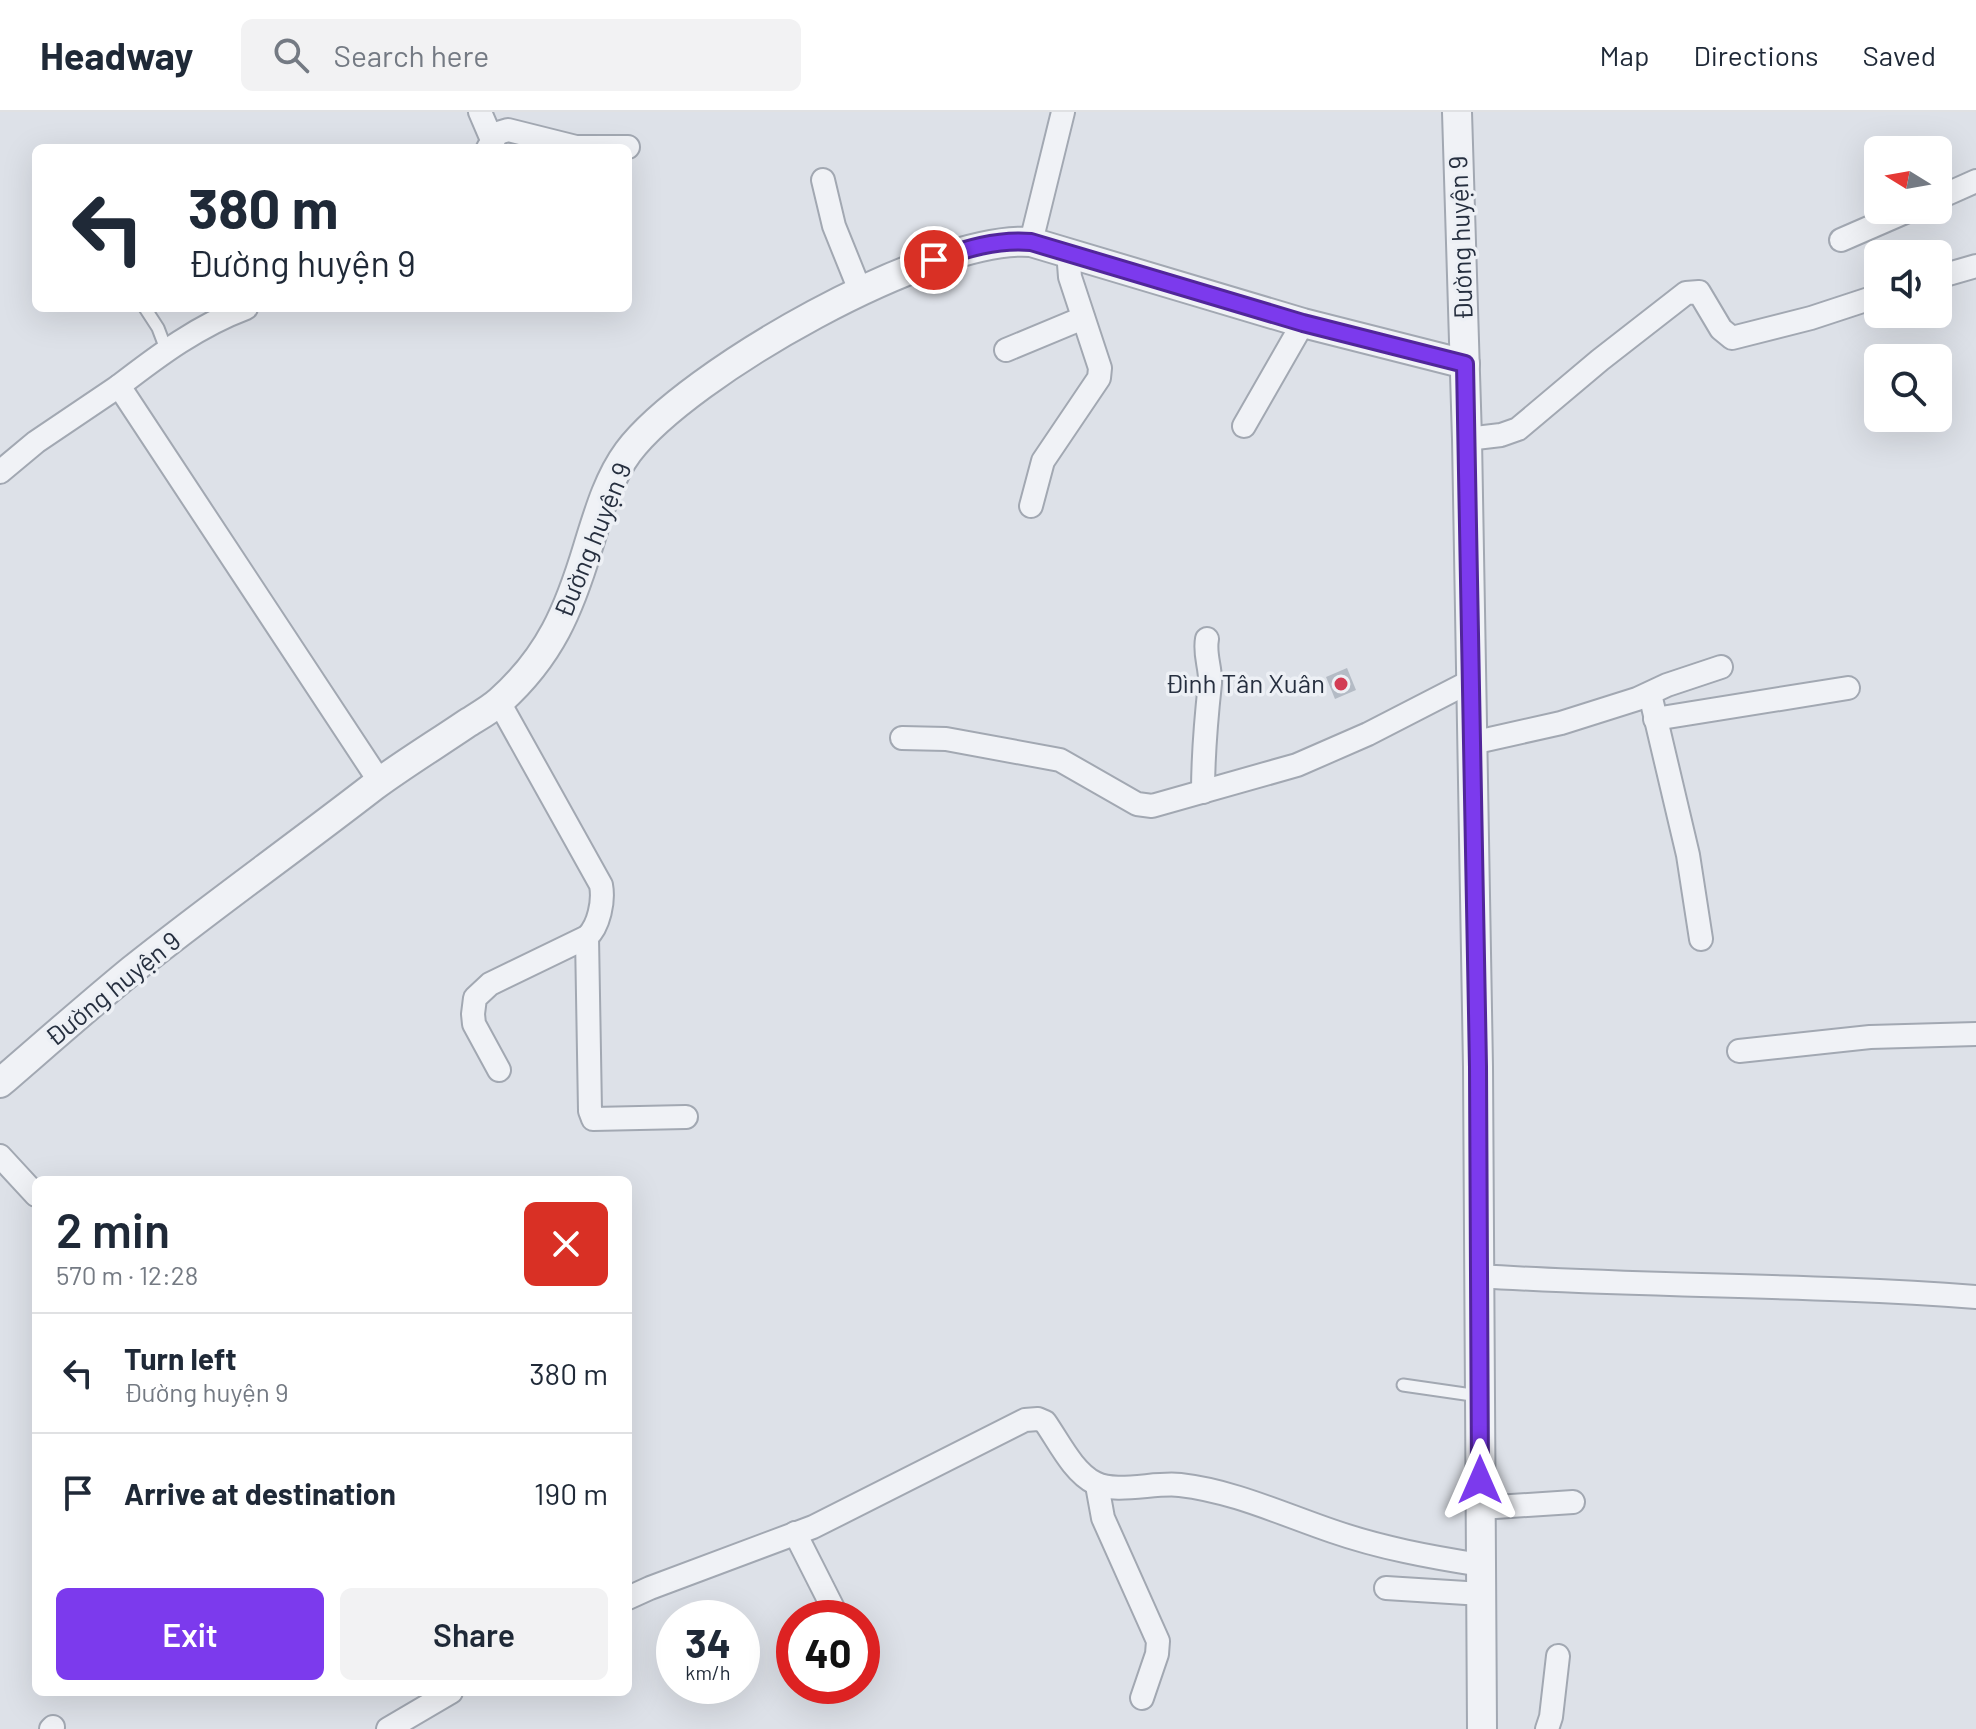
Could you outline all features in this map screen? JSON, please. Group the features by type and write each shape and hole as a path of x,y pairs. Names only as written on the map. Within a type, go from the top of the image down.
{"street":[{"path":"480,112 490,144"},
{"path":"1031,242 1063,112"},
{"name":"Đường huyện 9","path":"1457,112 1472,743 1482,1729"},
{"path":"490,144 498,133 508,130 564,144"},
{"path":"823,180 834,226 861,293"},
{"path":"1952,192 1976,181"},
{"path":"1841,240 1878,224"},
{"name":"Đường huyện 9","path":"0,1083 132,970 380,782 499,702 544,654 559,628 605,497 628,452 655,424 730,363 861,293 910,269 957,252 1008,240 1031,242 1303,323 1465,364"},
{"path":"1031,506 1043,461 1099,378 1100,368 1070,277 1068,251"},
{"path":"1952,273 1976,266"},
{"path":"1467,439 1501,435 1518,429 1686,293 1699,292 1725,335 1732,338 1864,301"},
{"path":"0,472 36,442 119,386 166,349 236,312"},
{"path":"1006,350 1083,318"},
{"path":"1244,426 1303,323"},
{"path":"119,386 380,782"},
{"path":"1203,792 1203,742 1210,681 1205,650 1207,639"},
{"path":"1472,743 1561,723 1721,667"},
{"path":"902,738 946,739 1060,760 1144,806 1297,765 1368,734 1471,681"},
{"path":"1655,719 1848,688"},
{"path":"1650,694 1688,855 1701,939"},
{"path":"499,702 603,893 596,926 587,937 490,984 475,998 474,1024 499,1070"},
{"path":"587,937 590,1111 593,1119 686,1117"},
{"path":"1739,1051 1870,1037 1976,1034"},
{"path":"0,1156 32,1191"},
{"path":"1479,1276 1579,1283 1846,1288 1976,1297"},
{"path":"632,1596 795,1533 1025,1420 1038,1419 1045,1422 1082,1475 1097,1485 1110,1488 1152,1484 1206,1489 1264,1505 1334,1532 1409,1554 1481,1565"},
{"path":"1097,1485 1103,1518 1158,1641 1157,1654 1142,1698"},
{"path":"1480,1508 1573,1502"},
{"path":"795,1533 829,1600"},
{"path":"1386,1588 1482,1594"},
{"path":"1547,1729 1558,1656"},
{"path":"388,1729 444,1696"}],"lane":[{"path":"148,312 166,349"},
{"path":"1403,1385 1480,1396"}],"building":[{"name":"Đình Tân Xuân","path":"1347,668 1356,690 1335,699 1326,677"}],"place":[{"name":"Đình Tân Xuân","path":"1341,684"}],"route":[{"path":"934,260 1008,240 1031,242 1303,323 1465,364 1478,1067 1480,1480"}]}
